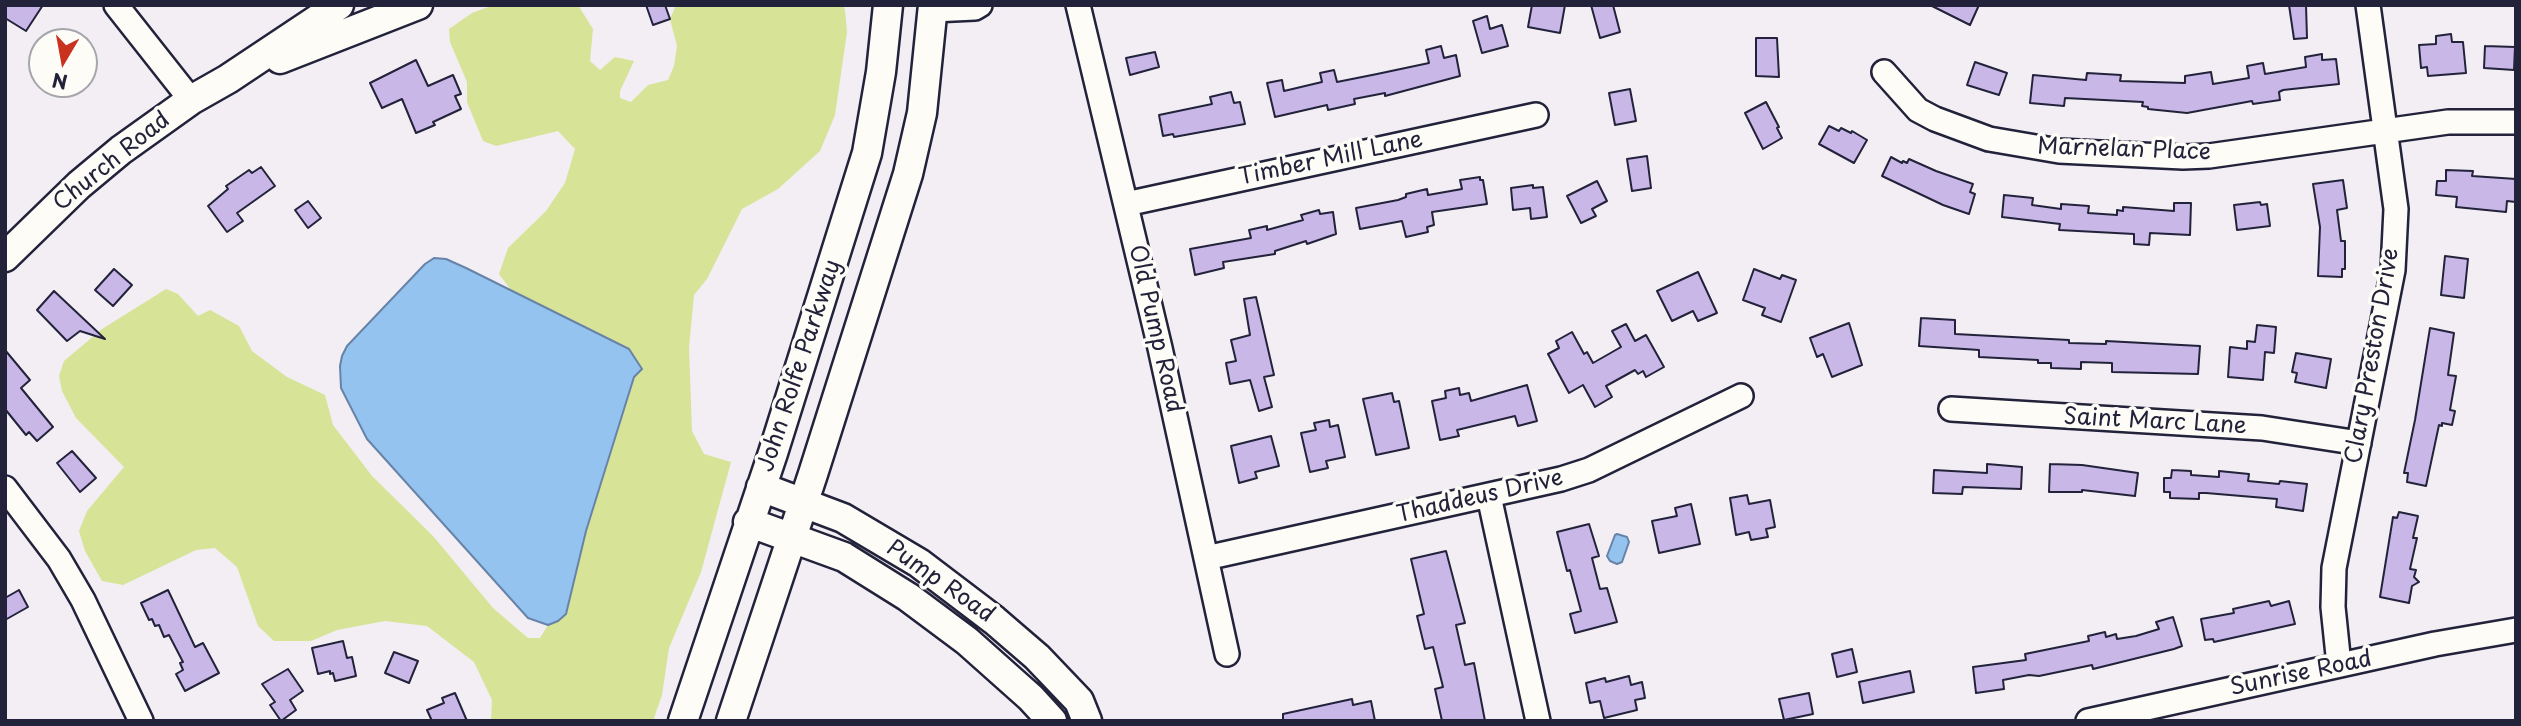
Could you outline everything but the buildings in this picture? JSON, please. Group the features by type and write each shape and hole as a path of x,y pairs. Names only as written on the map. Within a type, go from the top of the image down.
{"main road":[{"name":"Church Road","path":"5,257 79,185 121,150 191,100 228,79 339,5"},
{"name":"Church Road","path":"228,79 418,5"},
{"name":"John Rolfe Parkway","path":"684,721 836,256 866,153 881,72 888,5"},
{"name":"John Rolfe Parkway","path":"731,721 908,174 922,113 933,8"},
{"name":"Pump Road","path":"761,487 844,518 919,563 1037,657 1079,701 1087,721"},
{"name":"Pump Road","path":"748,522 844,557 908,597 967,641 1031,698 1052,721"}],"street":[{"path":"116,5 191,100"},
{"path":"933,8 975,8 980,5"},
{"name":"Old Pump Road","path":"1078,5 1126,204 1227,654"},
{"name":"Clary Preston Drive","path":"2339,665 2333,607 2334,568 2393,270 2396,209 2368,5"},
{"name":"Marnelan Place","path":"1884,72 1919,110 1935,119 1989,139 2031,148 2208,156 2448,122 2516,122"},
{"name":"Timber Mill Lane","path":"1126,204 1536,115"},
{"name":"Thaddeus Drive","path":"1206,558 1489,496 1589,470 1741,396"},
{"name":"Saint Marc Lane","path":"1951,409 2262,428 2358,443"},
{"path":"5,488 59,559 83,600 141,721"},
{"path":"1489,496 1538,721"},
{"name":"Sunrise Road","path":"2088,721 2435,644 2516,630"}],"green space":[{"path":"494,5 578,5 593,29 590,61 600,70 615,57 634,61 620,91 620,98 631,102 648,85 668,80 674,66 677,46 670,19 676,5 843,5 845,10 847,32 835,115 820,151 778,189 742,209 707,279 694,295 689,348 692,431 704,454 731,462 701,572 669,648 662,695 653,721 491,721 492,700 474,662 427,626 385,621 337,630 311,641 274,641 258,626 237,567 215,548 196,550 123,585 102,581 85,551 79,531 87,511 124,467 76,418 62,391 59,376 64,361 102,329 166,289 178,294 198,316 210,310 239,326 252,351 287,377 325,395 333,425 372,476 433,536 493,608 528,638 540,638 548,625 566,614 586,531 634,377 642,368 629,349 511,290 499,274 508,248 546,211 565,183 575,149 558,131 496,146 483,141 467,102 467,82 450,42 449,29 472,13"}],"water":[{"path":"434,258 446,259 466,268 629,349 642,369 634,377 586,531 566,614 548,625 528,618 367,439 341,388 340,366 347,346 425,264"},
{"path":"1617,534 1627,537 1629,542 1622,562 1617,564 1607,556"}]}
